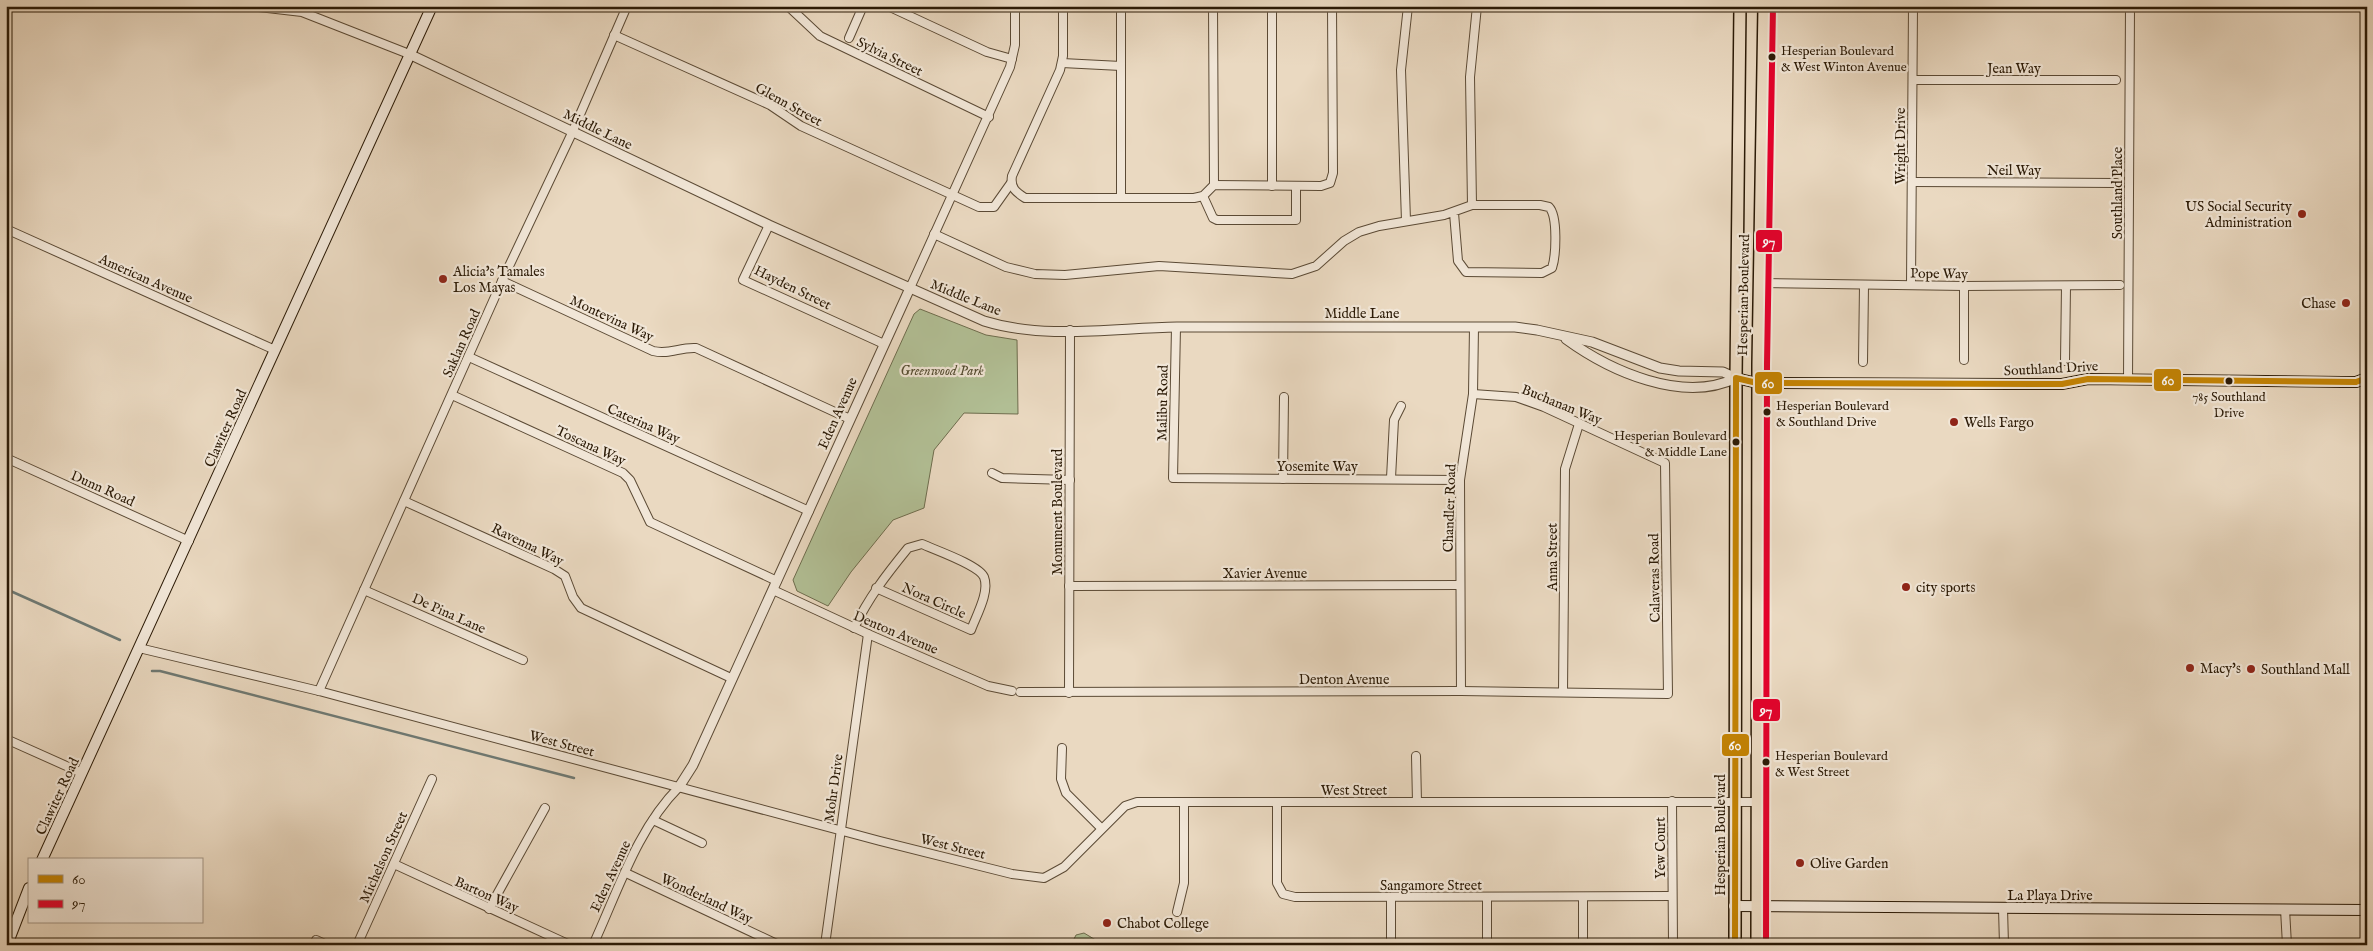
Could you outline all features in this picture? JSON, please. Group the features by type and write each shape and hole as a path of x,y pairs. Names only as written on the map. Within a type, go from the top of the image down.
{"main road":[{"name":"Clawiter Road","path":"43,858 432,6"},
{"name":"Hesperian Boulevard","path":"1735,945 1736,378 1740,6"},
{"name":"Hesperian Boulevard","path":"1757,945 1758,283 1764,6"},
{"name":"Southland Drive","path":"1736,378 1758,383 2010,384 2062,384 2088,379 2356,382 2367,378"},
{"path":"7,945 28,891"},
{"name":"La Playa Drive","path":"1734,906 2367,910"}],"street":[{"path":"251,6 302,12 409,54"},
{"name":"Saklan Road","path":"319,691 502,281 572,133 627,6"},
{"name":"Sylvia Street","path":"788,6 820,36 989,117"},
{"path":"849,38 863,6"},
{"path":"888,6 987,52 1012,59"},
{"name":"Eden Avenue","path":"593,945 653,820 688,774 951,196 989,117 1012,59 1015,45 1016,6"},
{"path":"1063,6 1062,63 1012,176 1011,183 1017,193 1032,199 1194,198 1203,196 1214,185 1213,6"},
{"path":"1121,6 1121,198"},
{"path":"1272,6 1272,186"},
{"path":"1214,185 1296,186 1326,185 1330,183 1333,173 1332,6"},
{"path":"1406,221 1401,70 1408,6"},
{"path":"1472,205 1470,77 1477,6"},
{"name":"Wright Drive","path":"1911,285 1913,6"},
{"name":"Southland Place","path":"2128,380 2130,6"},
{"name":"Glenn Street","path":"614,35 770,105 801,126 951,196 979,207 994,207 1011,183"},
{"name":"Middle Lane","path":"409,54 572,133 769,224 984,321 1004,327 1037,330 1176,327 1474,327 1530,329 1592,342 1660,368 1679,371 1723,372 1736,378"},
{"path":"1062,63 1121,66"},
{"name":"Jean Way","path":"1913,80 2116,80"},
{"name":"Neil Way","path":"1912,182 2116,184"},
{"path":"1203,196 1213,218 1217,220 1296,220 1296,186"},
{"path":"934,234 1006,267 1035,274 1065,274 1160,266 1292,274 1316,266 1344,240 1359,232 1406,221 1454,213 1472,205 1540,205 1549,207 1553,212 1554,260 1552,268 1546,273 1466,272 1458,261 1454,213"},
{"name":"Hayden Street","path":"769,224 743,280 884,344"},
{"name":"American Avenue","path":"6,228 276,350"},
{"name":"Montevina Way","path":"502,281 653,351 665,354 685,347 696,348 850,419"},
{"name":"Pope Way","path":"1758,283 1964,286 2120,285"},
{"path":"1863,362 1864,285"},
{"path":"1964,286 1964,360"},
{"path":"2065,361 2066,286"},
{"name":"Malibu Road","path":"1173,478 1176,327"},
{"name":"Chandler Road","path":"1461,691 1460,480 1473,394 1474,327"},
{"name":"Monument Boulevard","path":"1069,693 1070,330"},
{"name":"Middle Lane","path":"1563,337 1589,356 1654,382 1687,387 1720,386 1736,378"},
{"name":"Caterina Way","path":"469,357 809,511"},
{"name":"Buchanan Way","path":"1473,394 1516,397 1666,463"},
{"name":"Toscana Way","path":"452,395 623,473 630,480 650,522 777,581"},
{"path":"1283,479 1284,397"},
{"path":"1391,478 1394,420 1401,406"},
{"name":"Anna Street","path":"1563,692 1565,469 1580,424"},
{"name":"Dunn Road","path":"6,458 189,541"},
{"name":"Calaveras Road","path":"1666,463 1668,694"},
{"path":"992,473 1002,478 1070,480"},
{"name":"Yosemite Way","path":"1173,478 1391,478 1460,480"},
{"name":"Ravenna Way","path":"404,501 554,569 565,576 573,597 581,608 731,678"},
{"name":"Nora Circle","path":"854,628 876,588 908,548 922,544 977,569 984,577 985,587 971,630 876,588"},
{"name":"Xavier Avenue","path":"1069,586 1460,585"},
{"name":"De Pina Lane","path":"364,590 523,660"},
{"name":"Denton Avenue","path":"773,590 854,628 988,686 1016,692 1461,691 1668,694"},
{"name":"Mohr Drive","path":"825,945 839,830 868,634"},
{"name":"West Street","path":"139,648 319,691 839,830 1012,874 1044,878 1064,867 1124,806 1137,802 1757,802"},
{"path":"6,738 82,773"},
{"path":"1062,748 1062,779 1066,793 1101,828"},
{"path":"1416,756 1417,802"},
{"name":"Michelson Street","path":"357,945 432,779"},
{"name":"Yew Court","path":"1672,801 1673,945"},
{"path":"1177,912 1184,883 1184,803"},
{"name":"Sangamore Street","path":"1277,803 1277,883 1283,894 1295,897 1672,896"},
{"path":"490,909 545,808"},
{"path":"653,820 702,843"},
{"name":"Barton Way","path":"394,864 570,945"},
{"name":"Wonderland Way","path":"626,873 779,945"},
{"path":"1391,897 1391,945"},
{"path":"1486,945 1487,897"},
{"path":"1583,897 1583,945"},
{"path":"2004,908 2004,945"},
{"path":"2285,909 2287,945"},
{"path":"316,940 327,945"}],"green space":[{"name":"Greenwood Park","path":"920,309 986,335 1017,340 1018,414 964,413 934,450 924,508 893,520 851,572 828,606 797,591 793,580 914,314"},
{"path":"1084,933 1104,945 1071,945 1076,935"}],"waterway":[{"path":"6,589 120,640"},
{"path":"152,671 160,671 574,778"}],"transit line":[{"name":"97","path":"1766,945 1767,364 1773,6"},
{"name":"60","path":"1735,945 1736,378 1757,383 2062,384 2088,379 2356,382 2367,378"}],"place":[{"name":"Hesperian Boulevard & West Winton Avenue","path":"1772,57"},
{"name":"US Social Security Administration","path":"2302,214"},
{"name":"Alicia's Tamales Los Mayas","path":"443,279"},
{"name":"Chase","path":"2346,303"},
{"name":"785 Southland Drive","path":"2229,381"},
{"name":"Hesperian Boulevard & Southland Drive","path":"1767,412"},
{"name":"Wells Fargo","path":"1954,422"},
{"name":"Hesperian Boulevard & Middle Lane","path":"1736,442"},
{"name":"city sports","path":"1906,587"},
{"name":"Macy's","path":"2190,668"},
{"name":"Southland Mall","path":"2251,669"},
{"name":"Hesperian Boulevard & West Street","path":"1766,762"},
{"name":"Olive Garden","path":"1800,863"},
{"name":"Chabot College","path":"1107,923"}]}
